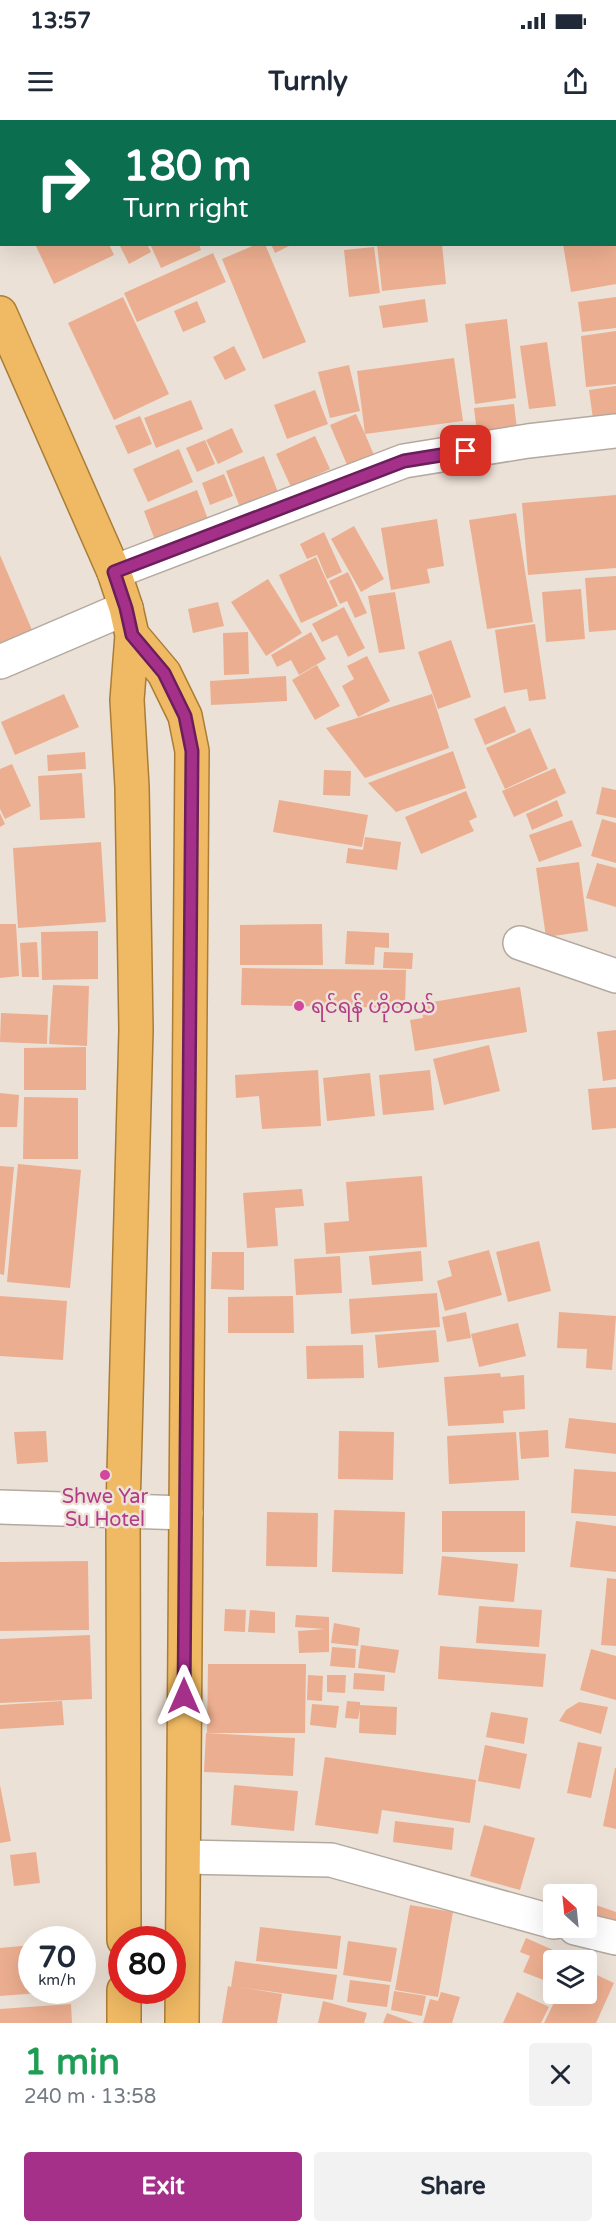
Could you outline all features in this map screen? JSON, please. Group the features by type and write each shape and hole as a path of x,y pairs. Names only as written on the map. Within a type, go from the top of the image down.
{"highway":[{"path":"0,313 114,572 129,621 164,673 185,716 192,751 182,2023"},
{"path":"124,1926 123,1510 136,1030 132,787 126,700 129,621"},
{"path":"124,2004 124,2023"}],"street":[{"path":"114,572 404,461 528,441 616,431"},
{"path":"0,662 129,621"},
{"path":"520,943 616,976"},
{"path":"0,1507 186,1513"},
{"path":"184,1857 331,1860 543,1919"},
{"path":"597,1933 616,1938"}],"building":[{"path":"36,246 110,246 114,255 54,284"},
{"path":"120,246 148,246 151,252 129,264"},
{"path":"151,246 200,246 201,250 161,268"},
{"path":"252,246 266,246 306,342 263,359 222,259"},
{"path":"272,246 289,246 275,253"},
{"path":"377,246 442,246 446,284 382,291"},
{"path":"563,246 616,246 616,284 571,292"},
{"path":"374,247 380,293 349,297 344,250"},
{"path":"213,253 226,282 137,322 124,293"},
{"path":"123,297 169,394 114,420 68,323"},
{"path":"616,297 616,328 582,332 578,302"},
{"path":"425,299 428,322 383,328 379,306"},
{"path":"197,301 206,322 183,332 174,311"},
{"path":"507,319 516,398 475,404 465,324"},
{"path":"616,331 616,384 586,387 581,336"},
{"path":"547,342 556,406 529,409 520,346"},
{"path":"234,346 246,370 225,380 213,357"},
{"path":"454,358 463,421 365,434 357,371"},
{"path":"349,365 360,411 330,418 318,372"},
{"path":"616,386 616,416 593,419 589,390"},
{"path":"315,390 328,424 287,439 274,405"},
{"path":"191,400 203,429 156,448 144,418"},
{"path":"514,404 517,429 477,433 474,408"},
{"path":"356,414 374,455 348,467 330,425"},
{"path":"140,416 152,444 128,454 115,426"},
{"path":"232,428 243,452 218,464 206,440"},
{"path":"315,436 330,469 291,487 276,454"},
{"path":"205,440 215,464 197,472 186,448"},
{"path":"179,449 193,482 148,502 133,469"},
{"path":"264,456 279,495 241,510 226,471"},
{"path":"224,474 233,496 210,505 202,483"},
{"path":"197,490 209,522 156,543 144,511"},
{"path":"616,495 616,568 528,575 522,503"},
{"path":"516,513 533,622 487,629 469,520"},
{"path":"437,519 444,566 427,569 430,583 391,590 381,528"},
{"path":"354,526 384,579 361,592 331,539"},
{"path":"324,532 342,572 327,579 317,555 307,559 300,544"},
{"path":"0,555 38,644 0,659"},
{"path":"316,557 338,606 301,623 279,575"},
{"path":"348,572 367,613 355,618 347,601 340,604 329,581"},
{"path":"616,576 616,630 589,632 585,578"},
{"path":"268,579 302,633 266,656 231,602"},
{"path":"581,589 585,639 546,642 542,592"},
{"path":"395,592 405,649 379,653 368,596"},
{"path":"218,602 224,626 193,633 188,609"},
{"path":"344,607 365,648 348,657 337,635 322,642 312,624"},
{"path":"535,624 546,699 529,701 527,689 504,693 495,630"},
{"path":"248,632 249,674 224,675 223,633"},
{"path":"311,632 326,659 299,675 291,660 277,667 271,655"},
{"path":"451,640 471,697 438,709 418,652"},
{"path":"367,656 390,701 358,717 342,686 354,679 347,666"},
{"path":"317,665 340,706 315,720 292,680"},
{"path":"286,676 287,701 211,705 210,681"},
{"path":"64,694 79,727 15,755 1,722"},
{"path":"432,694 449,748 365,778 326,728"},
{"path":"505,706 516,732 485,745 474,719"},
{"path":"530,728 548,769 505,789 486,748"},
{"path":"453,751 466,788 396,812 368,783"},
{"path":"85,752 86,769 48,771 47,755"},
{"path":"12,764 31,806 5,819 0,809 0,769"},
{"path":"555,768 566,793 514,817 502,791"},
{"path":"324,770 351,771 350,796 323,795"},
{"path":"82,773 85,818 40,820 38,776"},
{"path":"602,787 616,790 616,818 596,814"},
{"path":"466,791 477,817 469,821 474,831 421,854 405,817"},
{"path":"279,800 368,815 362,847 273,832"},
{"path":"557,800 563,816 532,830 526,814"},
{"path":"0,813 5,824 0,827"},
{"path":"602,819 616,823 616,863 591,856"},
{"path":"572,820 582,846 539,862 529,835"},
{"path":"365,837 401,842 397,870 346,863 348,848 363,850"},
{"path":"101,842 106,922 18,928 13,848"},
{"path":"579,862 588,931 546,937 536,868"},
{"path":"597,863 616,868 616,907 586,898"},
{"path":"0,924 16,924 19,976 0,978"},
{"path":"322,924 323,965 240,965 240,925"},
{"path":"98,931 98,979 42,980 41,932"},
{"path":"347,931 389,933 389,948 375,947 374,965 345,964"},
{"path":"37,942 39,977 22,977 20,943"},
{"path":"384,952 413,953 412,969 383,968"},
{"path":"242,968 406,970 405,1008 241,1005"},
{"path":"53,985 89,986 87,1046 49,1044"},
{"path":"520,987 527,1032 415,1051 410,1020 423,1018 421,1004"},
{"path":"1,1013 48,1015 47,1044 0,1042"},
{"path":"616,1030 616,1079 603,1081 597,1032"},
{"path":"489,1045 500,1091 444,1105 433,1059"},
{"path":"86,1047 86,1090 24,1090 24,1048"},
{"path":"318,1070 321,1126 262,1129 259,1096 236,1098 235,1075"},
{"path":"430,1070 434,1110 383,1115 379,1075"},
{"path":"370,1073 375,1116 327,1121 323,1078"},
{"path":"616,1087 616,1128 592,1130 588,1089"},
{"path":"0,1093 19,1095 17,1127 0,1127"},
{"path":"24,1097 78,1098 78,1159 23,1159"},
{"path":"18,1164 81,1170 70,1288 7,1282"},
{"path":"0,1166 14,1167 4,1275 0,1274"},
{"path":"422,1176 427,1247 326,1254 324,1223 349,1221 346,1182"},
{"path":"302,1189 304,1206 275,1208 278,1246 247,1248 243,1193"},
{"path":"539,1241 551,1291 508,1302 496,1252"},
{"path":"489,1250 502,1295 445,1311 437,1281 452,1276 448,1261"},
{"path":"421,1251 423,1281 372,1285 369,1256"},
{"path":"212,1252 244,1252 244,1290 211,1289"},
{"path":"340,1256 342,1293 296,1295 294,1259"},
{"path":"437,1293 440,1327 351,1334 349,1299"},
{"path":"0,1296 67,1301 63,1360 0,1356"},
{"path":"293,1296 294,1333 228,1333 228,1297"},
{"path":"466,1312 471,1338 447,1342 442,1317"},
{"path":"559,1312 616,1316 612,1370 586,1368 587,1349 557,1348"},
{"path":"518,1323 526,1356 479,1367 471,1334"},
{"path":"436,1330 439,1362 378,1368 375,1335"},
{"path":"363,1345 364,1378 307,1379 306,1346"},
{"path":"500,1373 501,1377 524,1375 525,1409 503,1411 504,1423 448,1426 444,1377"},
{"path":"569,1418 616,1423 616,1454 565,1448"},
{"path":"548,1430 549,1457 521,1459 519,1432"},
{"path":"46,1431 48,1462 17,1464 14,1432"},
{"path":"339,1431 394,1432 393,1480 338,1479"},
{"path":"516,1432 519,1480 449,1484 447,1436"},
{"path":"574,1469 616,1472 616,1516 571,1513"},
{"path":"334,1510 405,1512 403,1574 332,1572"},
{"path":"442,1511 525,1511 525,1552 442,1552"},
{"path":"267,1512 318,1513 317,1567 266,1566"},
{"path":"576,1521 616,1526 616,1572 570,1567"},
{"path":"442,1556 518,1564 514,1602 438,1595"},
{"path":"88,1561 89,1630 0,1631 0,1562"},
{"path":"607,1578 616,1579 616,1646 601,1645"},
{"path":"479,1606 542,1610 539,1647 476,1643"},
{"path":"225,1609 246,1610 245,1632 224,1631"},
{"path":"250,1610 275,1612 275,1633 248,1632"},
{"path":"296,1615 329,1617 329,1652 299,1653 298,1631 325,1629 295,1627"},
{"path":"334,1623 360,1628 358,1646 331,1643"},
{"path":"90,1635 92,1699 0,1703 0,1639"},
{"path":"361,1645 399,1650 395,1673 358,1668"},
{"path":"440,1646 546,1654 543,1687 438,1679"},
{"path":"332,1647 356,1649 355,1668 330,1666"},
{"path":"591,1649 616,1656 616,1700 580,1690"},
{"path":"208,1664 306,1664 305,1733 207,1733"},
{"path":"354,1673 385,1675 384,1691 353,1689"},
{"path":"308,1675 323,1676 322,1701 307,1700"},
{"path":"327,1675 346,1675 345,1693 327,1692"},
{"path":"62,1701 64,1725 0,1729 0,1705"},
{"path":"347,1701 360,1702 360,1705 397,1707 396,1735 359,1733 360,1709 358,1719 345,1718"},
{"path":"579,1702 608,1707 601,1734 559,1721 566,1710"},
{"path":"312,1704 339,1706 336,1728 310,1725"},
{"path":"491,1712 528,1718 524,1744 486,1737"},
{"path":"206,1733 295,1738 293,1776 204,1772"},
{"path":"578,1742 602,1747 591,1798 567,1793"},
{"path":"485,1745 527,1754 520,1789 478,1781"},
{"path":"325,1757 476,1780 470,1823 382,1810 378,1834 315,1825"},
{"path":"616,1768 616,1829 603,1826"},
{"path":"0,1785 11,1841 0,1843"},
{"path":"234,1785 298,1791 294,1831 231,1825"},
{"path":"395,1821 454,1828 452,1850 393,1842"},
{"path":"484,1825 535,1838 520,1890 470,1876"},
{"path":"36,1852 40,1883 14,1886 10,1855"},
{"path":"410,1905 453,1912 438,1997 395,1990"},
{"path":"597,1905 616,1912 616,1929 597,1922"},
{"path":"260,1927 341,1936 337,1969 256,1961"},
{"path":"526,1938 553,1950 543,1950 543,1980 523,1972 530,1956 520,1952"},
{"path":"348,1941 397,1948 391,1982 343,1975"},
{"path":"18,1946 18,1995 0,1996 0,1948"},
{"path":"235,1961 337,1975 333,2000 238,1987 282,1994 277,2023 222,2023"},
{"path":"597,1975 614,1983 596,2023 544,2023 553,2004 597,2004"},
{"path":"350,1980 390,1985 387,2007 347,2002"},
{"path":"394,1991 426,1996 422,2016 391,2010"},
{"path":"441,1992 460,1997 452,2023 423,2023 430,1999 438,2001"},
{"path":"517,1992 549,2007 541,2023 503,2023"},
{"path":"323,2001 367,2013 364,2023 318,2023"},
{"path":"71,2004 72,2023 0,2023 0,2009"},
{"path":"387,2013 414,2023 383,2023"}],"place":[{"name":"ရင်ရန် ဟိုတယ်","path":"299,1006"},
{"name":"Shwe Yar Su Hotel","path":"105,1475"}],"route":[{"path":"184,1696 192,751 185,716 164,673 132,635 114,572 404,461 466,451"}]}
